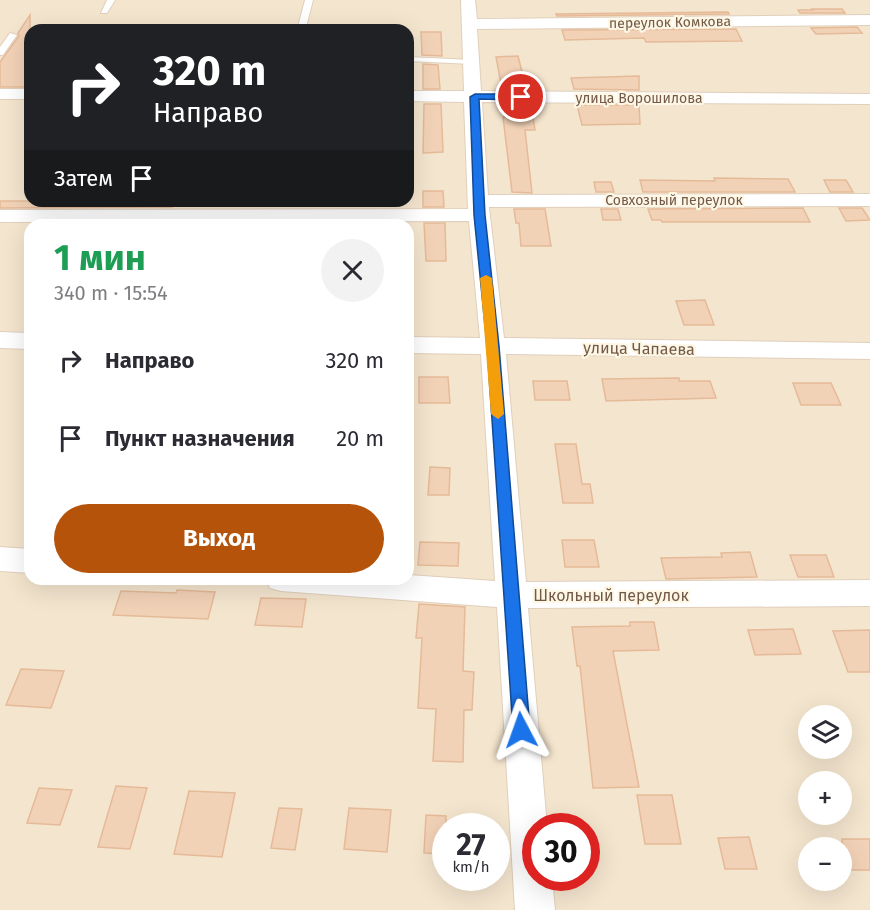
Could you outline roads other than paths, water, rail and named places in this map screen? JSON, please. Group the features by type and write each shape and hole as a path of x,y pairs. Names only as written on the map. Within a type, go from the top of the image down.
{"street":[{"name":"переулок Комкова","path":"469,12 870,20"},
{"path":"469,12 479,208 493,346 535,910"},
{"path":"0,94 24,94"},
{"name":"улица Ворошилова","path":"414,96 870,99"},
{"name":"Совхозный переулок","path":"0,216 870,200"},
{"path":"0,340 24,341"},
{"name":"улица Чапаева","path":"414,345 870,351"},
{"path":"0,559 24,561"},
{"name":"Школьный переулок","path":"367,585 511,595 870,593"}],"lane":[{"path":"104,11 111,0"},
{"path":"303,24 309,0"},
{"path":"0,53 12,35"},
{"path":"414,59 472,62"}]}
